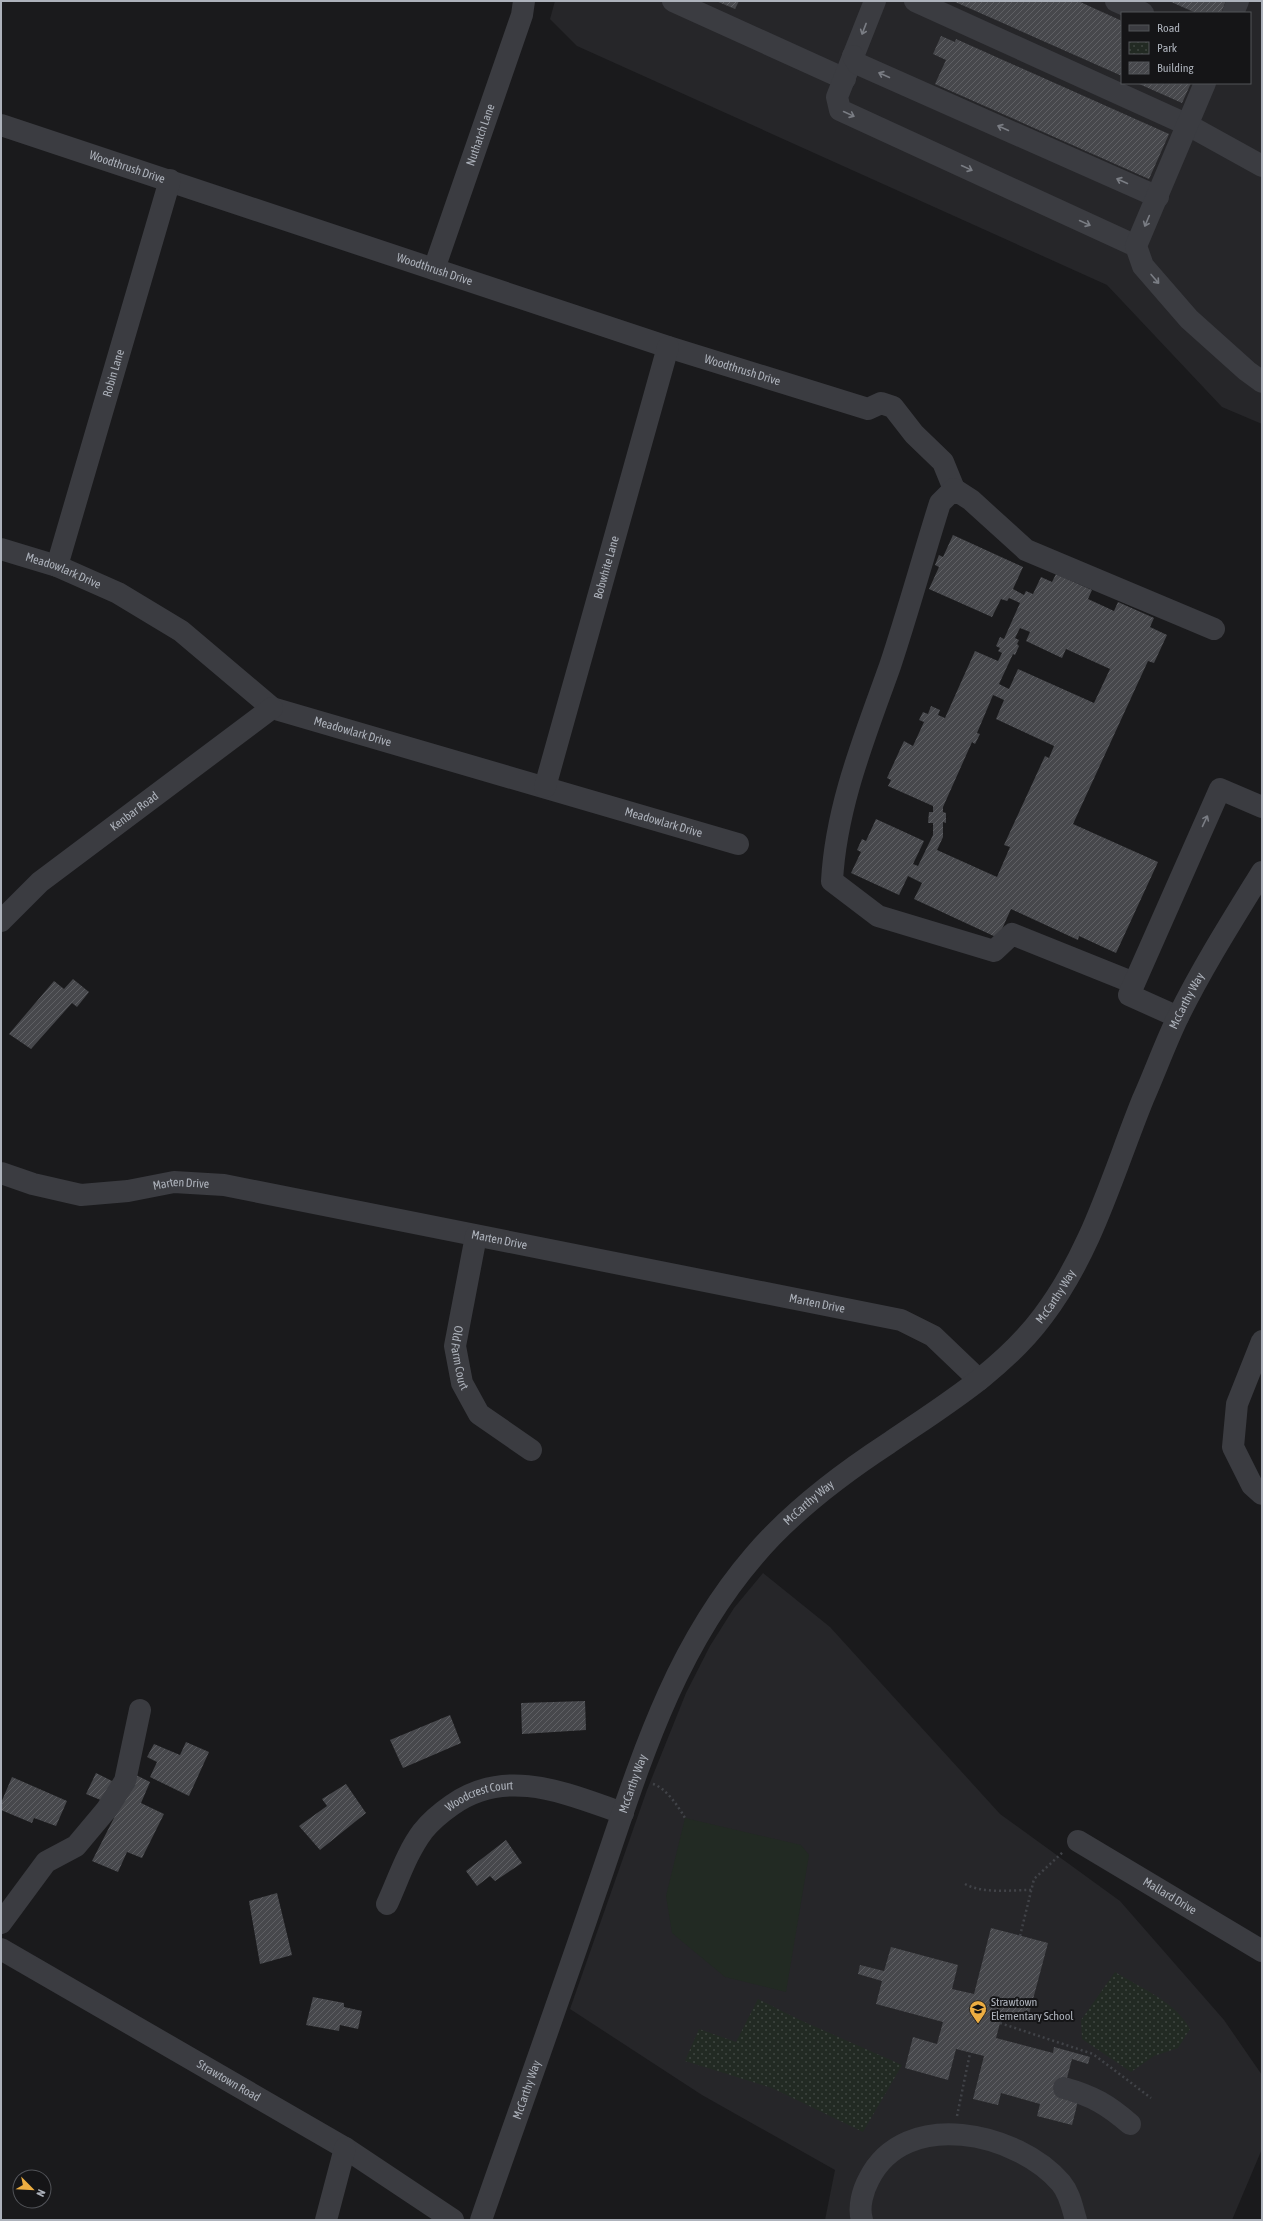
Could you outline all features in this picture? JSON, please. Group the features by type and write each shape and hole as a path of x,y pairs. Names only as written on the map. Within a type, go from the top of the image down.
{"street":[{"name":"Nuthatch Lane","path":"434,269 522,15 524,1"},
{"path":"673,1 845,78"},
{"path":"875,1 837,97 840,110 1136,246"},
{"path":"915,1 1188,124 1262,166"},
{"path":"1116,1 1141,12"},
{"path":"1234,12 1238,1"},
{"path":"853,56 858,64 1158,197"},
{"path":"1205,84 1136,246 1143,266 1190,319 1247,371 1262,380"},
{"name":"Woodthrush Drive","path":"1,126 170,180 668,347 868,409 880,403 893,407 914,434 944,462 954,489"},
{"name":"Robin Lane","path":"57,566 170,180"},
{"name":"Bobwhite Lane","path":"545,787 668,347"},
{"path":"1134,983 1012,934 994,952 878,916 832,881 834,852 847,790 890,663 940,504 954,489 971,500 1026,550 1214,629"},
{"name":"Meadowlark Drive","path":"1,549 57,566 118,593 181,631 272,708 738,844"},
{"name":"Kenbar Road","path":"1,921 40,882 272,708"},
{"path":"1178,1017 1129,995 1190,853 1220,789 1262,807"},
{"name":"McCarthy Way","path":"481,2220 635,1778 665,1700 690,1646 725,1591 755,1555 784,1524 829,1485 869,1456 953,1400 1010,1352 1041,1319 1072,1274 1100,1215 1142,1103 1178,1017 1262,872"},
{"name":"Marten Drive","path":"1,1173 33,1184 81,1195 128,1191 174,1182 224,1185 900,1320 933,1336 978,1380"},
{"name":"Old Farm Court","path":"476,1236 455,1346 462,1383 479,1414 531,1450"},
{"path":"1262,1341 1237,1404 1233,1447 1252,1485 1262,1494"},
{"path":"1,1923 46,1862 76,1846 107,1809 125,1781 140,1710"},
{"name":"Woodcrest Court","path":"387,1904 409,1854 423,1830 445,1810 471,1794 500,1785 530,1785 561,1792 623,1813"},
{"name":"Mallard Drive","path":"1078,1841 1262,1951"},
{"name":"Strawtown Road","path":"1,1949 345,2148 453,2220"},
{"path":"1064,2088 1087,2095 1104,2103 1130,2124"},
{"path":"862,2220 863,2190 872,2172 881,2160 896,2149 914,2140 955,2134 966,2134 993,2140 1016,2149 1042,2165 1062,2184 1070,2198 1076,2220"},
{"path":"326,2220 345,2148"}],"path":[{"path":"635,1778 659,1786 680,1809 685,1818"},
{"path":"1020,1936 1034,1879 1078,1841"},
{"path":"965,1884 971,1888 990,1890 1031,1890"},
{"path":"1000,2023 1093,2054 1151,2098"},
{"path":"955,2134 970,2052"}],"shaded area":[{"path":"555,1 1262,1 1262,424 1222,407 1107,285 577,46 550,19"},
{"path":"763,1573 830,1627 1000,1814 1120,1901 1224,2020 1262,2075 1262,2149 1232,2220 825,2220 835,2170 702,2095 570,2009 647,1790 686,1693 710,1646 734,1608"}],"green space":[{"path":"685,1818 801,1845 809,1855 786,1992 725,1977 672,1933 666,1896"},
{"path":"1115,1972 1166,2003 1184,2019 1190,2029 1178,2048 1154,2056 1131,2072 1082,2039 1081,2020"},
{"path":"758,1999 800,2020 902,2065 863,2132 772,2088 685,2061 699,2029 736,2042"}],"building":[{"path":"716,1 739,1 735,9"},
{"path":"953,1 1078,1 1121,21 1121,76"},
{"path":"1169,1 1226,1 1221,12 1194,12"},
{"path":"941,36 955,42 956,39 1169,134 1149,179 935,84 946,60 933,54"},
{"path":"1139,84 1191,84 1182,103"},
{"path":"953,535 1023,567 1013,589 1024,595 1026,591 1033,594 1041,577 1052,582 1056,574 1092,590 1088,599 1114,611 1118,602 1154,618 1150,627 1167,635 1154,663 1148,661 1073,824 1158,862 1116,953 1079,936 1078,940 1011,909 998,938 914,899 922,883 908,876 899,895 851,873 861,852 857,850 862,839 866,841 876,819 924,841 913,864 918,866 933,835 933,823 928,823 929,812 933,812 933,806 888,786 891,780 887,778 904,741 913,746 924,722 919,720 923,712 928,714 931,706 940,710 938,715 945,718 975,651 998,661 1002,653 998,651 1000,648 996,646 1000,637 1004,639 1020,603 1009,598 1007,601 1001,599 992,617 929,589 939,567 935,565 939,555 943,557","holes":["1020,628 1030,632 1026,641 1062,658 1066,649 1110,669 1094,703 1018,669 1009,689 999,684 1013,654 1015,655 1019,646 1017,644 1019,640 1015,638","993,695 1004,700 996,719 1054,746 1049,758 1045,756 1004,845 1010,847 997,877 937,850 943,837 943,822 946,823 946,813 943,812 943,807 972,742 975,744 980,734 977,733"]},
{"path":"73,979 89,992 77,1007 72,1003 31,1049 9,1034 54,981 64,989"},
{"path":"585,1701 586,1730 522,1734 521,1703"},
{"path":"450,1715 461,1743 403,1768 390,1740"},
{"path":"186,1742 209,1752 189,1796 150,1777 157,1762 147,1757 154,1744 180,1755"},
{"path":"96,1773 118,1784 108,1803 86,1794"},
{"path":"136,1775 150,1782 141,1803 164,1814 142,1858 127,1852 118,1872 92,1861"},
{"path":"12,1777 67,1801 56,1826 34,1818 32,1823 1,1810 1,1803"},
{"path":"346,1784 366,1813 320,1850 299,1826 327,1806 322,1799"},
{"path":"506,1840 522,1863 495,1881 490,1876 477,1886 466,1871"},
{"path":"277,1893 292,1955 260,1964 249,1901"},
{"path":"991,1928 1048,1943 1028,2018 1003,2012 996,2038 1053,2053 1054,2047 1090,2057 1088,2064 1072,2059 1063,2093 1079,2097 1072,2125 1037,2116 1040,2104 1001,2093 998,2105 973,2099 984,2056 956,2049 948,2080 905,2068 913,2037 937,2044 943,2022 876,2004 882,1981 858,1974 860,1965 884,1971 891,1947 958,1965 952,1989 974,1994"},
{"path":"313,1997 344,2003 344,2007 362,2011 358,2029 340,2025 339,2031 306,2025"}],"place":[{"name":"Strawtown Elementary School","path":"978,2024"}]}
